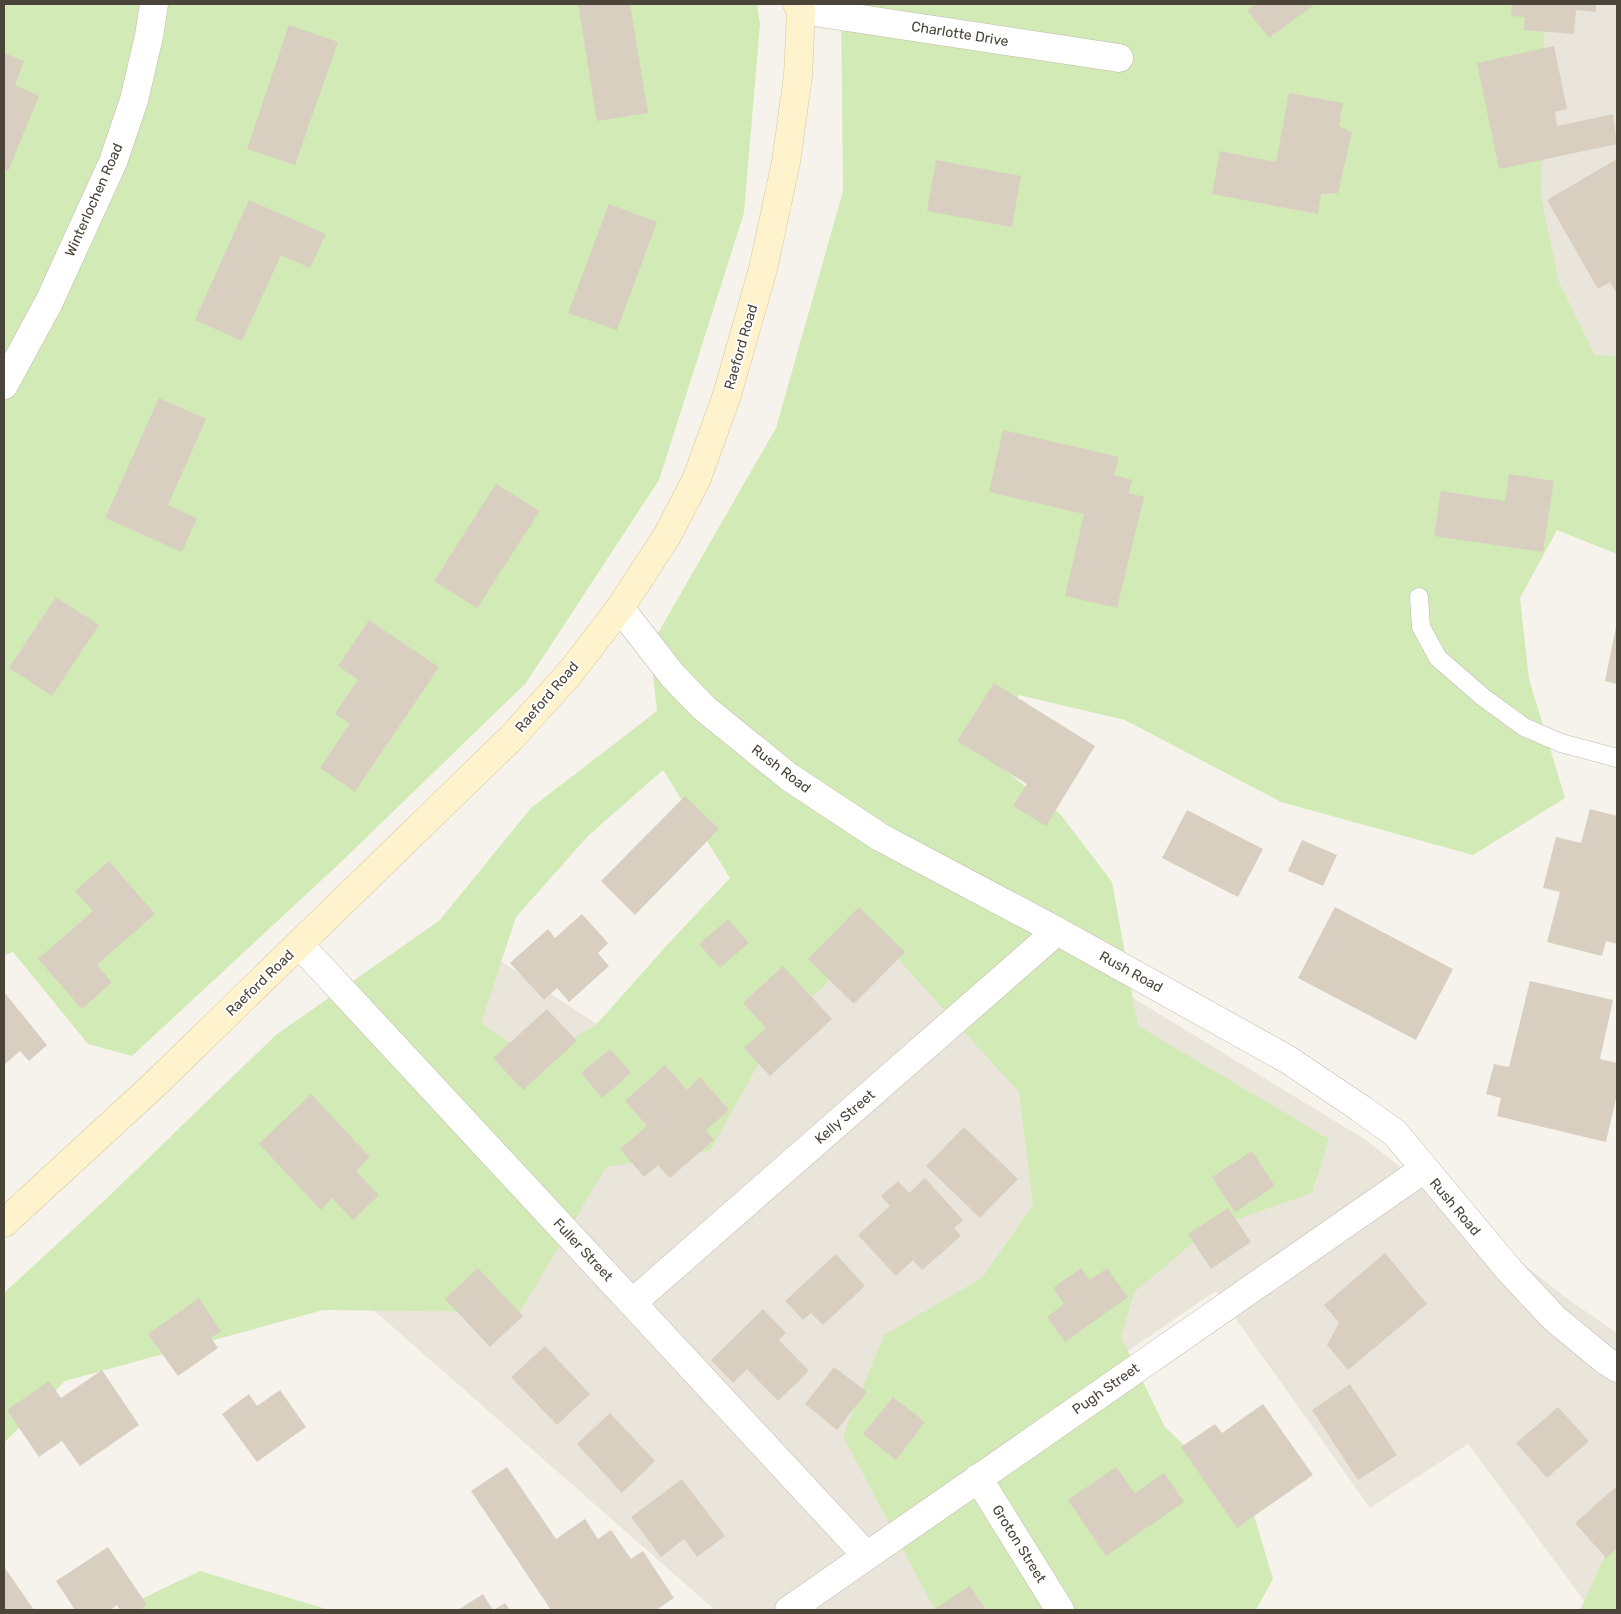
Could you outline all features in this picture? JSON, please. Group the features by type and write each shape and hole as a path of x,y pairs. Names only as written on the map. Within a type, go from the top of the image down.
{"main road":[{"name":"Raeford Road","path":"4,1223 153,1086 511,738 570,673 620,608 667,536 697,478 727,396 763,269 786,162 798,76 799,7"}],"street":[{"name":"Winterlochen Road","path":"4,386 49,302 113,162 134,100 149,36 154,4"},
{"name":"Charlotte Drive","path":"799,7 1119,58"},
{"name":"Rush Road","path":"620,608 673,676 704,708 789,777 880,837 1057,931 1288,1059 1395,1133 1510,1271 1549,1312 1606,1361 1617,1368"},
{"name":"Kelly Street","path":"632,1303 1057,931"},
{"name":"Fuller Street","path":"299,944 867,1556"},
{"name":"Pugh Street","path":"789,1610 1424,1169"},
{"name":"Groton Street","path":"978,1478 1060,1610"}],"lane":[{"path":"1419,597 1421,627 1438,658 1484,698 1524,727 1561,743 1617,758"}],"shaded area":[{"path":"1440,4 1617,4 1617,436"},
{"path":"730,879 1015,926 1366,1140 1569,1300 1617,1333 1617,1610 1591,1610 1468,1444 1370,1508 1216,1291 941,1478 1025,1610 715,1610 173,1134 276,1035 439,921 597,1024 669,943"}],"green space":[{"path":"4,4 757,4 760,24 744,213 659,480 526,683 340,863 132,1056 88,1044 13,952 4,955"},
{"path":"841,4 1545,4 1541,197 1559,282 1595,355 1617,356 1617,554 1557,530 1520,598 1529,679 1565,798 1473,855 1281,802 1125,720 1019,695 990,758 1061,815 1112,882 1138,1026 1329,1139 1312,1193 1210,1229 1134,1292 1121,1337 1165,1427 1253,1512 1273,1579 1256,1610 935,1610 843,1436 884,1335 982,1278 1033,1205 1019,1092 877,936 778,1029 710,1151 606,1167 520,1312 323,1310 65,1381 4,1443 4,1293 106,1199 276,1035 439,921 531,808 657,711 650,647 776,428 843,191","holes":["663,770 730,878 597,1024 536,1061 481,1023 516,917 588,836"]},
{"path":"1617,1533 1617,1610 1580,1610 1613,1539"},
{"path":"200,1571 326,1609 326,1610 118,1610"}],"building":[{"path":"578,4 630,4 648,113 597,121"},
{"path":"1256,4 1315,4 1269,38 1247,10"},
{"path":"1512,4 1596,4 1596,12 1576,10 1574,34 1524,30 1525,17 1511,16"},
{"path":"289,25 338,42 295,165 247,149"},
{"path":"1554,46 1567,109 1555,112 1557,126 1613,114 1617,144 1499,169 1477,63"},
{"path":"4,53 24,61 15,85 39,96 8,171 4,169"},
{"path":"1289,93 1343,103 1339,126 1352,132 1338,193 1321,194 1318,214 1212,194 1220,151 1276,162"},
{"path":"1617,159 1617,294 1610,282 1598,289 1547,200"},
{"path":"936,160 1021,176 1012,227 927,211"},
{"path":"249,200 326,234 310,268 281,255 242,341 195,320"},
{"path":"609,204 657,222 617,330 568,313"},
{"path":"159,398 206,419 168,505 197,518 182,552 105,518"},
{"path":"1003,430 1119,457 1114,475 1132,480 1129,493 1144,497 1117,608 1065,596 1084,514 989,492"},
{"path":"1509,474 1554,481 1543,552 1434,536 1441,491 1505,501"},
{"path":"496,484 540,511 477,608 434,581"},
{"path":"56,597 99,625 52,696 9,668"},
{"path":"369,620 439,667 355,792 320,768 350,724 335,714 358,680 338,666"},
{"path":"1617,627 1617,684 1605,681"},
{"path":"994,683 1095,746 1046,826 1013,806 1027,784 957,741"},
{"path":"685,796 719,829 635,915 601,881"},
{"path":"1590,809 1617,816 1617,944 1606,941 1602,956 1547,942 1560,892 1543,888 1556,837 1581,843"},
{"path":"1187,810 1263,849 1238,897 1162,858"},
{"path":"1302,840 1337,855 1323,886 1288,871"},
{"path":"109,861 155,914 97,965 112,982 82,1009 38,959 93,911 75,891"},
{"path":"859,907 905,952 854,1004 808,959"},
{"path":"1335,907 1453,969 1416,1040 1298,978"},
{"path":"582,914 608,943 598,953 609,966 569,1002 557,988 544,1000 510,963 548,929 555,938"},
{"path":"728,919 749,943 720,968 699,944"},
{"path":"783,966 832,1019 770,1076 744,1048 766,1028 743,1003"},
{"path":"1530,981 1613,1000 1600,1059 1617,1063 1617,1094 1606,1142 1497,1116 1501,1098 1486,1094 1494,1064 1509,1067"},
{"path":"4,992 47,1045 29,1061 20,1051 4,1065"},
{"path":"547,1009 577,1041 523,1090 493,1058"},
{"path":"610,1049 631,1073 602,1098 581,1073"},
{"path":"665,1065 687,1090 700,1077 729,1110 706,1130 714,1140 670,1178 658,1165 644,1177 620,1149 647,1126 625,1101"},
{"path":"311,1094 370,1157 356,1171 379,1195 353,1220 332,1198 321,1210 259,1144"},
{"path":"964,1127 1018,1179 980,1218 926,1166"},
{"path":"1252,1151 1275,1186 1235,1212 1212,1177"},
{"path":"925,1178 963,1220 954,1228 961,1236 922,1270 913,1260 896,1276 858,1235 890,1206 881,1196 898,1181 909,1193"},
{"path":"1228,1208 1251,1242 1211,1269 1188,1234"},
{"path":"1385,1253 1427,1304 1348,1370 1327,1345 1339,1323 1324,1305"},
{"path":"836,1254 865,1286 823,1325 811,1313 803,1320 785,1301"},
{"path":"478,1268 523,1316 490,1347 445,1299"},
{"path":"1081,1268 1090,1280 1107,1268 1128,1297 1065,1342 1047,1317 1064,1304 1053,1288"},
{"path":"199,1298 221,1331 211,1338 218,1348 178,1376 148,1334"},
{"path":"763,1309 786,1333 779,1340 809,1371 778,1401 747,1369 733,1383 711,1360"},
{"path":"545,1346 590,1394 557,1425 511,1377"},
{"path":"834,1367 867,1392 837,1430 805,1404"},
{"path":"102,1370 139,1425 80,1466 62,1441 39,1457 7,1410 49,1381 61,1398"},
{"path":"1350,1384 1397,1455 1358,1480 1312,1410"},
{"path":"280,1390 306,1427 257,1462 222,1414 249,1394 257,1406"},
{"path":"893,1397 925,1422 896,1460 863,1434"},
{"path":"1263,1404 1313,1475 1237,1528 1181,1447 1215,1424 1222,1433"},
{"path":"1558,1407 1589,1441 1547,1478 1516,1443"},
{"path":"610,1413 655,1461 622,1493 577,1444"},
{"path":"507,1467 556,1539 585,1519 598,1539 611,1530 631,1559 643,1551 674,1598 656,1610 551,1610 471,1491"},
{"path":"1116,1467 1135,1493 1164,1473 1184,1502 1106,1556 1068,1500"},
{"path":"682,1479 725,1536 697,1557 684,1539 661,1557 631,1517"},
{"path":"1617,1486 1617,1548 1606,1558 1575,1523"},
{"path":"108,1547 147,1605 139,1610 120,1610 117,1605 110,1610 75,1610 56,1581"},
{"path":"5,1568 34,1610 4,1610"},
{"path":"970,1586 986,1610 933,1610"},
{"path":"483,1594 493,1610 458,1610"},
{"path":"505,1603 510,1610 493,1610"}]}
